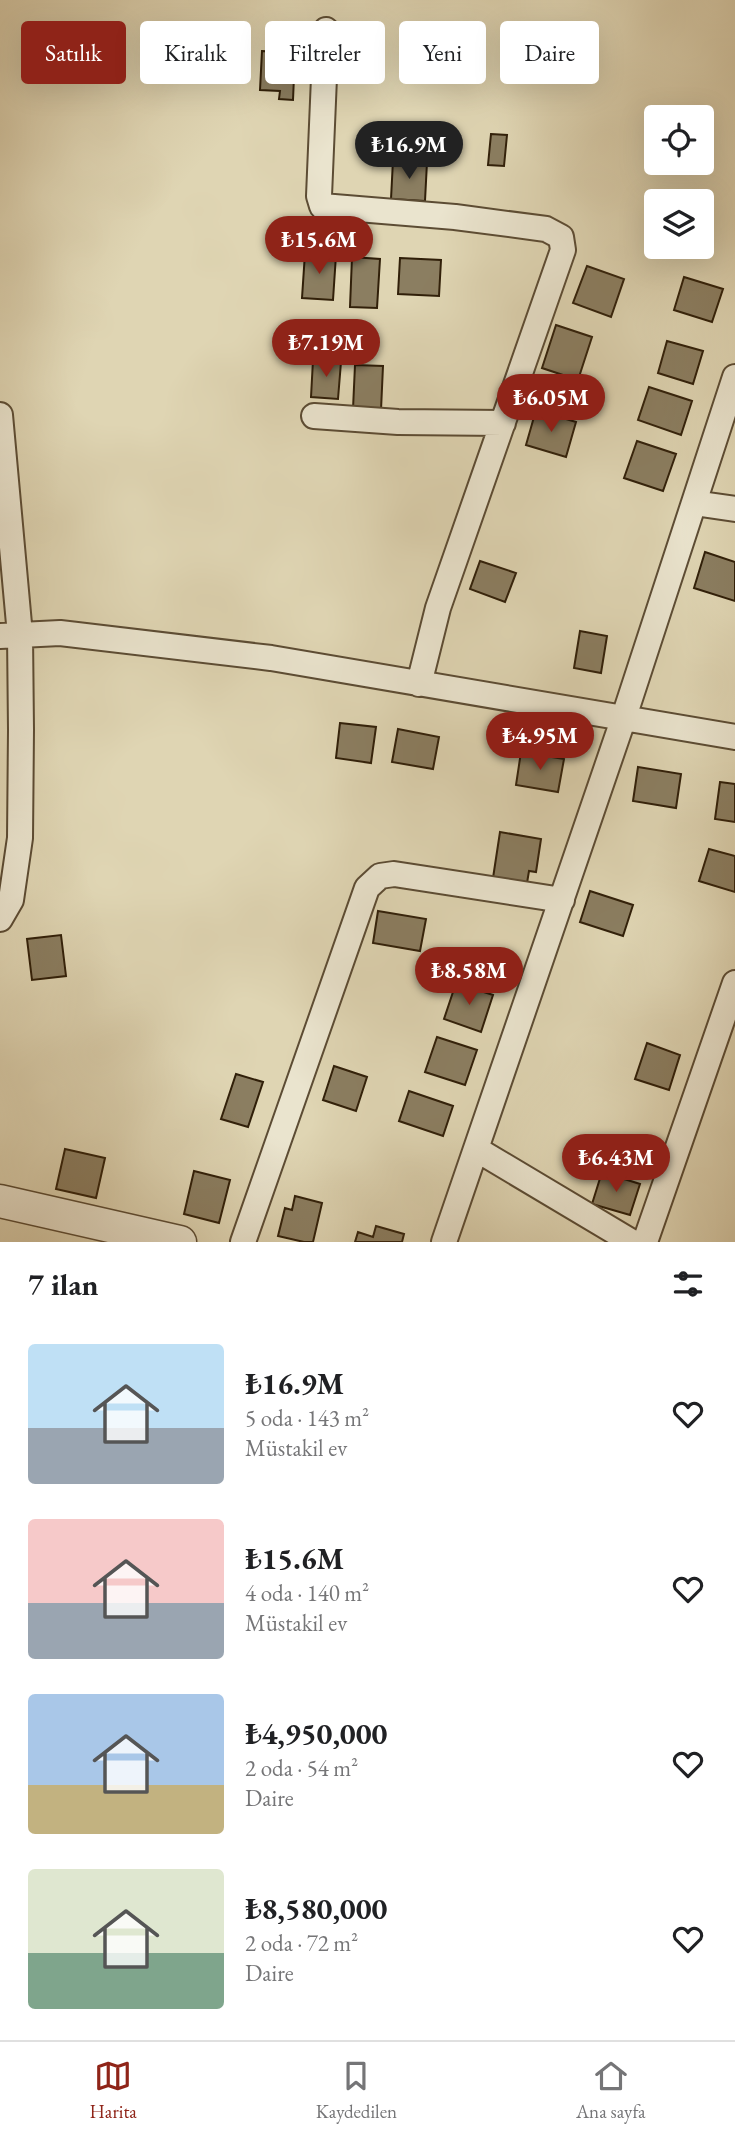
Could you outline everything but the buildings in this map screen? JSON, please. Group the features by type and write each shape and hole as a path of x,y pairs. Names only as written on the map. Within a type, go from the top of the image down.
{"street":[{"path":"324,84 319,196 322,206 454,217 533,227 546,229 561,237 563,250 438,608 419,684"},
{"path":"444,1242 623,720 735,377"},
{"path":"0,415 20,838 11,900 0,919"},
{"path":"314,416 398,422 503,423"},
{"path":"694,503 735,509"},
{"path":"10,635 60,633 271,658 735,737"},
{"path":"243,1242 367,888 380,876 394,874 562,900"},
{"path":"645,1242 729,1020 735,983"},
{"path":"476,1149 632,1242"},
{"path":"0,1201 180,1242"}]}
